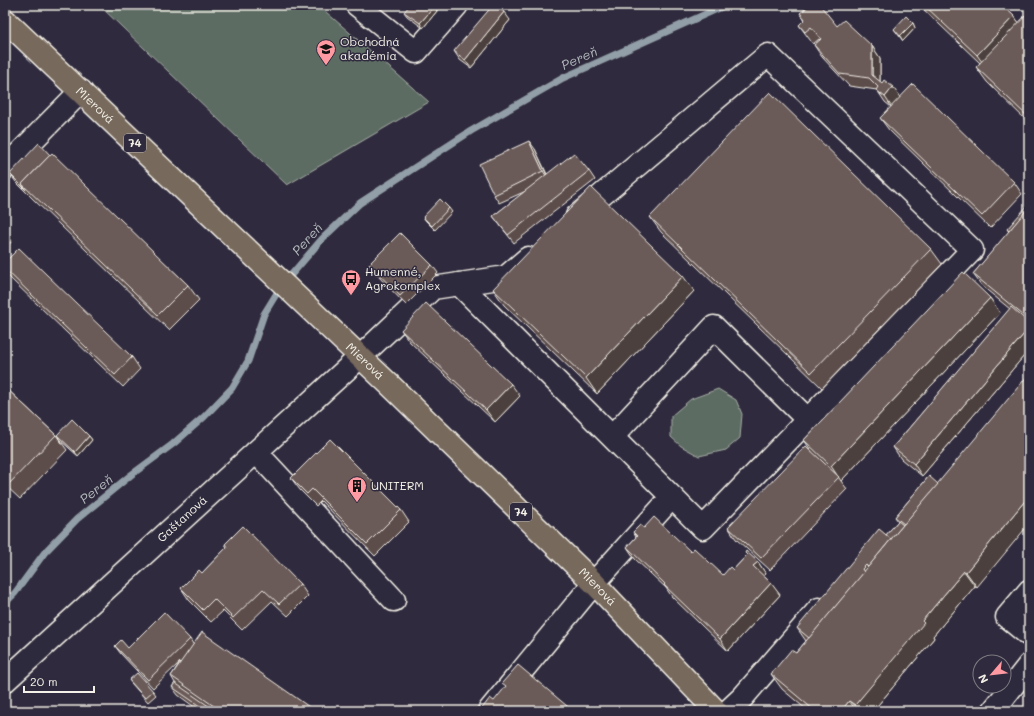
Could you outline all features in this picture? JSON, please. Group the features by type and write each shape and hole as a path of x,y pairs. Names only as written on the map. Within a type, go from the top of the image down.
{"main road":[{"name":"Mierová","path":"5,20 360,357 594,583 716,711"}],"street":[{"path":"357,5 416,52 457,5"},
{"path":"460,284 703,528 972,250 768,55 561,230"},
{"path":"5,168 81,91"},
{"name":"Gaštanová","path":"5,681 360,357 433,288 506,277 542,246"},
{"path":"613,436 714,326 808,420"},
{"path":"256,452 394,600"},
{"path":"489,711 594,583 672,497"},
{"path":"1029,591 1007,617 1029,635"},
{"path":"728,711 743,697 830,596"},
{"path":"993,711 1029,665"}],"green space":[{"name":"Obchodná akadémia","path":"99,5 318,5 429,102 287,185"},
{"path":"718,389 736,400 742,414 740,438 726,450 699,456 681,446 671,437 671,416 691,399"}],"building":[{"path":"410,5 431,5 434,7 420,23 404,12"},
{"path":"493,5 496,5 504,12 465,60 454,51"},
{"path":"810,5 820,5 837,26 844,20 872,46 872,75 882,83 884,80 893,87 885,97 876,90 878,87 869,78 840,74 814,45 821,39 811,27 805,32 799,25 805,19 800,13"},
{"path":"924,5 1002,5 1014,16 977,55"},
{"path":"1029,12 1029,118 976,67"},
{"path":"906,16 913,23 900,36 894,29"},
{"path":"913,84 1014,182 982,216 880,118"},
{"path":"770,92 931,249 811,373 650,217"},
{"path":"529,141 543,171 494,195 479,164"},
{"path":"39,143 50,155 22,184 26,190 10,174"},
{"path":"52,153 188,285 158,315 22,184"},
{"path":"574,153 589,171 508,235 493,216"},
{"path":"591,187 683,276 586,378 493,289"},
{"path":"440,199 449,208 432,226 423,217"},
{"path":"1027,206 1029,208 1009,231 1007,229"},
{"path":"1029,207 1029,320 973,274"},
{"path":"400,233 432,265 400,296 369,264"},
{"path":"19,248 132,357 115,375 5,269 5,262"},
{"path":"963,272 990,298 831,466 804,440"},
{"path":"426,303 511,384 486,410 401,330"},
{"path":"1011,307 1029,323 1029,328 914,464 893,447"},
{"path":"1029,374 1029,496 966,572 964,571 922,621 924,623 855,705 849,701 841,711 815,711 771,674 791,650 796,653"},
{"path":"5,387 56,435 9,484 5,480"},
{"path":"72,419 89,436 75,452 57,435"},
{"name":"UNITERM","path":"330,439 401,510 367,544 312,489 307,494 291,478"},
{"path":"806,446 839,477 761,558 728,527"},
{"path":"929,476 938,484 904,524 895,517"},
{"path":"654,517 691,552 694,548 723,575 730,567 733,570 747,555 745,553 746,551 758,562 753,566 771,583 720,639 627,547 637,536 633,532 640,525 644,528"},
{"path":"898,521 903,525 891,539 886,535"},
{"path":"243,526 300,584 279,604 263,589 233,618 214,599 203,610 181,588 199,570 202,573 227,547 225,544"},
{"path":"879,529 891,539 868,567 866,565 862,569 864,572 809,638 797,628"},
{"path":"164,612 190,639 148,680 115,646 121,640 128,648"},
{"path":"202,632 315,711 221,711 171,676"},
{"path":"518,665 567,706 563,711 480,711 490,698 494,701 506,686 502,683"},
{"path":"137,673 153,691 145,698 129,680"},
{"path":"175,683 216,711 207,711 172,687"}],"waterway":[{"name":"Pereň","path":"5,603 15,593 45,552 77,519 131,475 173,444 204,417 232,388 248,361 264,314 280,288 322,239 360,203 471,131 563,78 726,5"}],"place":[{"name":"Obchodná akadémia","path":"326,66"},
{"name":"Humenné, Agrokomplex","path":"351,296"},
{"name":"UNITERM","path":"357,503"}]}
